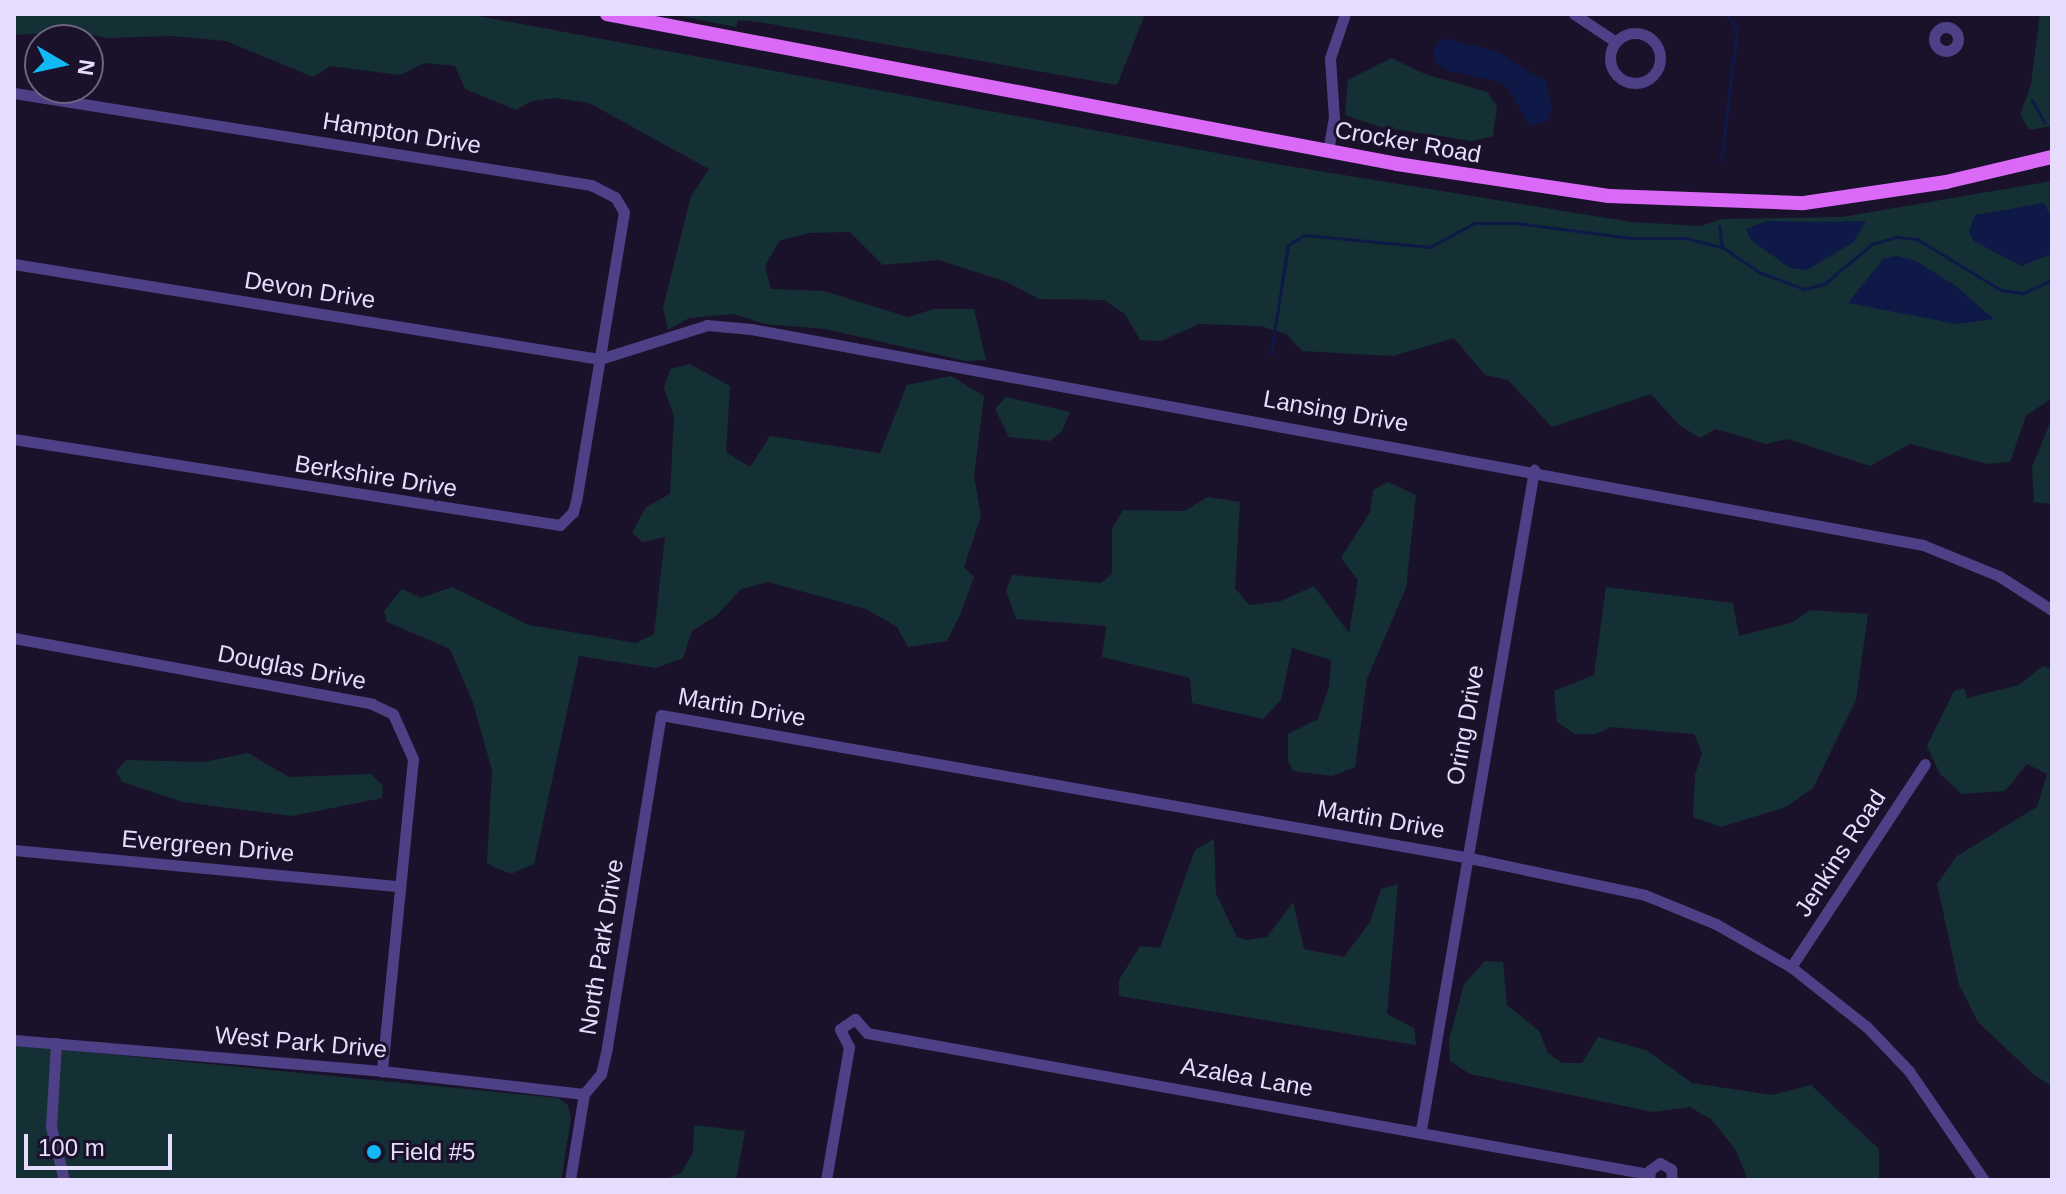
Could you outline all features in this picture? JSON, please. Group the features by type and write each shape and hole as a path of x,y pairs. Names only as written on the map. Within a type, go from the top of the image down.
{"main road":[{"name":"Crocker Road","path":"607,14 762,41 1328,151 1609,196 1716,203 1804,203 1946,182 2052,157"}],"street":[{"path":"1328,151 1334,118 1330,58 1334,35 1345,14"},
{"path":"1574,14 1616,42"},
{"path":"1938,14 1939,30"},
{"path":"1630,33 1654,41 1660,56 1655,73 1634,83 1619,78 1611,64 1616,42 1630,33"},
{"name":"Hampton Drive","path":"14,93 605,190 624,212 600,359"},
{"name":"Devon Drive","path":"14,264 600,359"},
{"name":"Lansing Drive","path":"600,359 686,329 725,324 1534,470 1923,545 1988,570 2052,610"},
{"name":"Berkshire Drive","path":"14,439 560,525 573,512 577,497 600,359"},
{"name":"Oring Drive","path":"1421,1130 1465,857 1534,470"},
{"name":"Douglas Drive","path":"14,638 372,704 393,714 413,759 382,1071"},
{"name":"Martin Drive","path":"661,715 1465,857 1645,895 1716,924 1791,967 1867,1027 1909,1071 1984,1180"},
{"name":"North Park Drive","path":"570,1180 584,1094 601,1074 607,1047 661,715"},
{"name":"Jenkins Road","path":"1791,967 1925,764"},
{"name":"Evergreen Drive","path":"14,850 398,886"},
{"name":"Azalea Lane","path":"849,1047 840,1032 845,1021 860,1021 867,1033 1421,1130 1649,1177 1656,1164 1664,1164 1672,1180"},
{"path":"826,1180 849,1047 867,1033"},
{"name":"West Park Drive","path":"14,1040 382,1071 584,1094"},
{"path":"56,1043 51,1127 64,1180"}],"green space":[{"path":"14,14 467,14 1276,164 1631,222 1701,226 1722,219 1842,217 2052,181 2052,398 2026,416 2010,462 1988,464 1910,444 1870,466 1788,439 1766,444 1716,429 1700,438 1679,425 1651,394 1552,427 1508,380 1485,375 1454,338 1393,356 1302,351 1286,334 1261,326 1199,324 1161,341 1140,340 1125,314 1104,300 1039,299 1007,282 939,260 883,265 850,232 809,233 779,241 765,266 771,289 824,291 908,317 934,309 974,309 986,360 966,361 825,329 765,324 734,314 689,318 668,330 663,308 691,196 709,169 589,103 556,98 532,101 516,110 465,89 455,66 424,63 400,75 330,66 313,77 226,41 172,36 106,38 104,24 24,24 24,34 16,35"},
{"path":"670,14 1145,14 1117,85 759,22 738,20 736,27"},
{"path":"2040,14 2052,14 2052,126 2029,130 2020,114 2031,85"},
{"path":"1391,58 1425,74 1487,92 1497,106 1493,136 1472,141 1380,127 1345,115 1348,80"},
{"path":"690,364 730,386 726,452 750,467 770,436 880,453 907,385 951,376 984,396 974,476 981,516 964,567 974,577 947,641 908,647 897,627 866,609 768,582 741,589 717,615 692,631 683,658 656,668 579,656 534,864 511,874 487,863 492,770 473,703 450,649 387,622 384,611 402,589 421,598 452,587 529,625 636,643 654,634 665,537 643,542 632,533 646,507 670,494 674,416 664,388 670,369"},
{"path":"1006,397 1070,412 1062,431 1050,441 1009,437 995,409"},
{"path":"2052,418 2052,504 2034,502 2032,467"},
{"path":"1388,482 1416,495 1406,588 1367,679 1355,767 1332,776 1293,771 1288,761 1288,734 1318,719 1329,687 1331,660 1292,648 1281,700 1263,719 1192,703 1190,678 1102,657 1106,626 1016,619 1006,591 1012,575 1101,583 1112,574 1112,529 1123,510 1184,511 1208,497 1240,502 1235,588 1249,605 1281,601 1314,586 1349,633 1358,580 1341,558 1370,512 1373,490"},
{"path":"1606,587 1733,603 1739,636 1793,622 1810,610 1868,614 1856,700 1813,788 1786,807 1721,827 1693,817 1695,775 1702,753 1694,734 1611,727 1596,734 1575,734 1557,722 1554,691 1594,675"},
{"path":"2043,666 2052,669 2052,1086 2034,1075 1978,1022 1959,985 1937,884 1957,856 2037,807 2047,774 2027,764 2005,791 1962,794 1940,774 1927,746 1954,691 1964,688 1967,698 2019,685"},
{"path":"248,753 289,777 371,774 383,786 382,798 292,816 183,802 122,782 116,771 126,760 204,762"},
{"path":"1214,839 1216,894 1237,937 1247,940 1267,937 1293,902 1304,949 1344,957 1370,922 1381,889 1398,884 1387,1014 1414,1028 1416,1045 1119,996 1119,980 1140,946 1160,948 1195,850"},
{"path":"1485,961 1503,962 1507,1005 1539,1031 1548,1053 1562,1063 1582,1063 1598,1037 1646,1050 1692,1083 1772,1095 1811,1085 1879,1149 1879,1180 1748,1180 1735,1149 1712,1120 1690,1107 1653,1112 1470,1074 1450,1061 1449,1040 1464,984"},
{"path":"14,1045 558,1098 568,1105 571,1119 561,1180 14,1180"},
{"path":"694,1125 745,1131 736,1180 664,1180 681,1173 693,1153"}],"water":[{"path":"1442,38 1496,51 1546,82 1552,107 1547,122 1529,125 1507,87 1496,81 1449,71 1437,63 1432,53"},
{"path":"2044,203 2052,219 2052,254 2021,266 1974,241 1969,232 1975,215"},
{"path":"1766,221 1866,221 1854,242 1807,270 1790,268 1751,240 1746,229"},
{"path":"1897,256 1914,260 1956,286 1994,319 1957,324 1848,303 1883,259"}],"waterway":[{"path":"1721,161 1737,29 1726,14"},
{"path":"2032,100 2045,123"},
{"path":"1271,353 1288,245 1304,235 1430,247 1474,223 1515,223 1631,238 1685,238 1722,247"},
{"path":"1719,226 1722,247 1759,272 1804,289 1824,284 1872,244 1897,237 1917,239 2001,290 2023,293 2052,280"}],"place":[{"name":"Field #5","path":"374,1152"}]}
